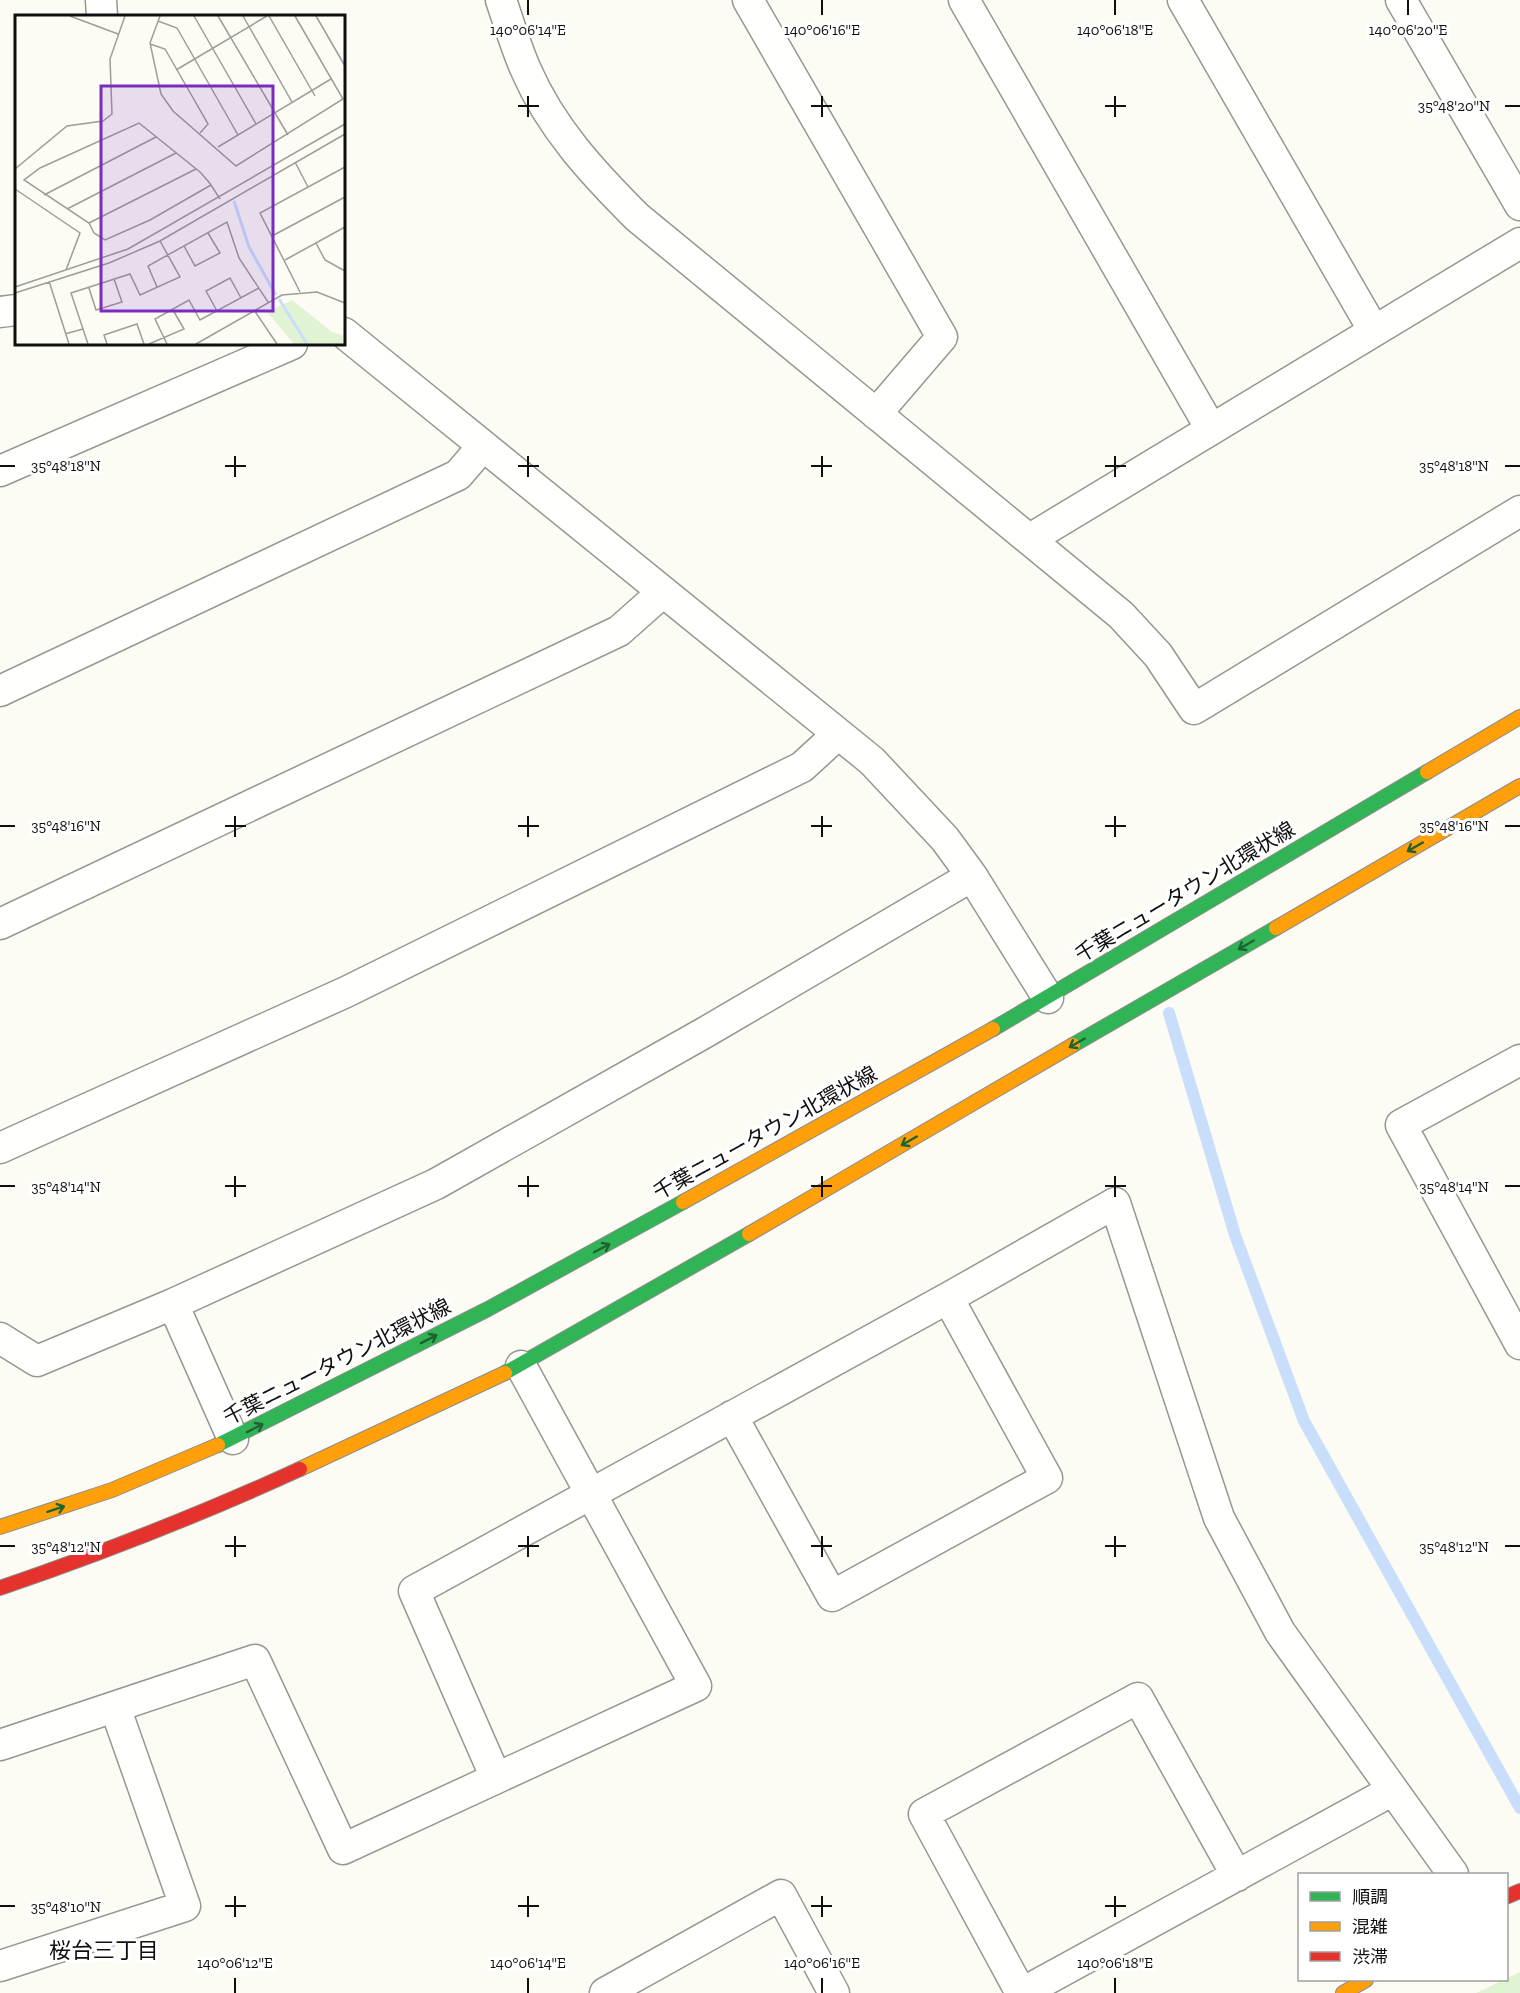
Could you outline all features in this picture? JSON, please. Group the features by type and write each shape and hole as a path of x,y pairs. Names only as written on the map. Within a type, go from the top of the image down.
{"main road":[{"name":"千葉ニュータウン北環状線","path":"0,1527 112,1490 233,1439 488,1309 631,1232 1048,998 1520,717"},
{"path":"0,1588 70,1564 231,1501 521,1366 1520,786"}],"street":[{"path":"101,0 102,15"},
{"path":"501,0 526,70 549,112 570,145 601,182 637,217 1121,615 1158,655 1194,709 1520,511"},
{"path":"747,0 942,336 876,414"},
{"path":"964,0 1211,429"},
{"path":"1183,0 1374,331"},
{"path":"1401,0 1520,205"},
{"path":"1030,539 1520,243"},
{"path":"0,312 15,310"},
{"path":"345,334 872,761 945,839 972,876 1048,998"},
{"path":"0,471 290,345"},
{"path":"0,691 458,475 483,446"},
{"path":"0,924 619,631 663,592"},
{"path":"0,1149 357,987 802,767 838,734"},
{"path":"0,1338 38,1360 173,1304 436,1184 704,1033 972,876"},
{"path":"1517,1331 1401,1125 1520,1060"},
{"path":"496,1778 414,1591 948,1298 1114,1203 1219,1518 1280,1632 1452,1873"},
{"path":"732,1416 832,1596 1047,1479 948,1298"},
{"path":"173,1304 233,1439"},
{"path":"0,1745 255,1660 343,1849 696,1686 521,1366"},
{"path":"1236,1876 1138,1698 924,1814 1022,1993 1236,1876 1393,1790"},
{"path":"0,1966 185,1906 115,1707"},
{"path":"605,1993 638,1985 781,1895 834,1993"}],"green space":[{"path":"1520,1972 1520,1993 1476,1993 1501,1981 1508,1981 1508,1978"}],"waterway":[{"path":"1169,1013 1235,1235 1304,1421 1520,1808"}],"traffic: fast":[{"path":"993,1029 1427,772"},
{"path":"1073,1045 1276,928"},
{"path":"218,1445 488,1309 683,1202"},
{"path":"505,1373 749,1234"}],"traffic: slow":[{"path":"1427,772 1520,717"},
{"path":"1276,928 1520,786"},
{"path":"683,1202 993,1029"},
{"path":"749,1234 1073,1045"},
{"path":"300,1469 505,1373"},
{"path":"0,1527 112,1490 218,1445"},
{"path":"1343,1993 1364,1981"}],"traffic: jam":[{"path":"0,1588 152,1532 300,1469"},
{"path":"1508,1896 1520,1891"}],"district":[{"name":"桜台三丁目","path":"104,1950"}]}
